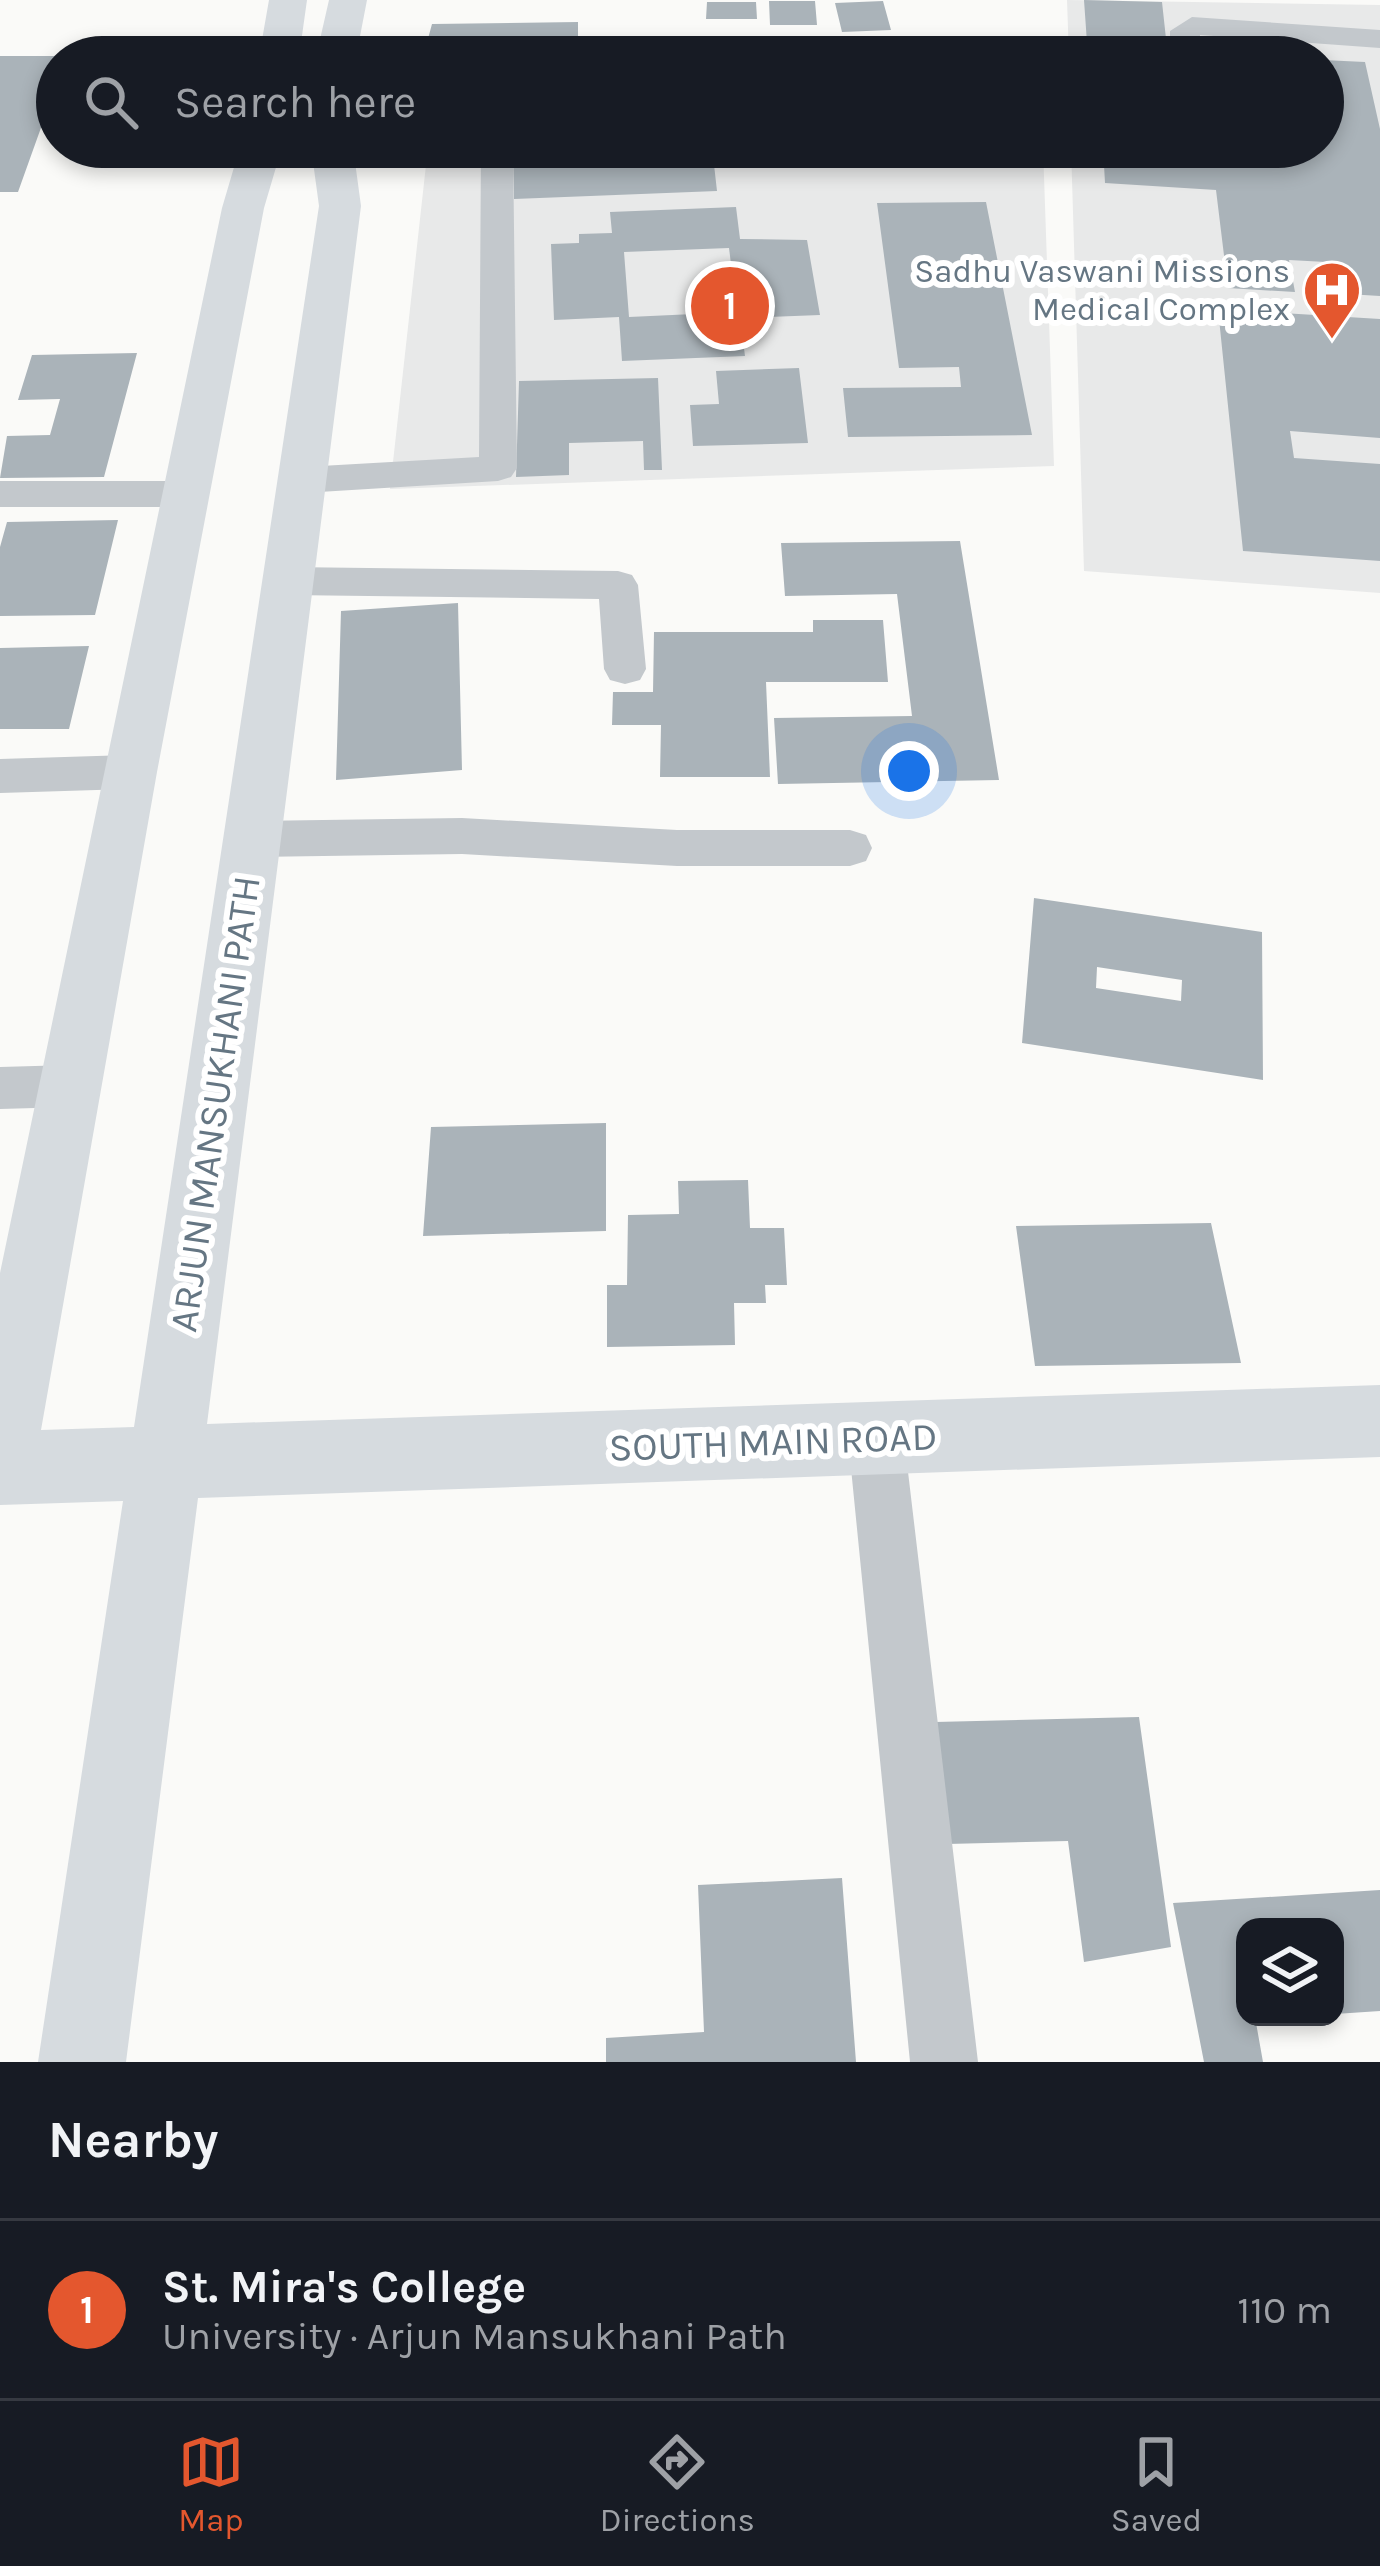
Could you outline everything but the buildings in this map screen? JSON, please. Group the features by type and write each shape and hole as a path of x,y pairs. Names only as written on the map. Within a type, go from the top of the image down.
{"main road":[{"path":"282,36 288,0"},
{"path":"340,36 348,0"},
{"path":"0,1456 130,772 255,168"},
{"name":"ARJUN MANSUKHANI PATH","path":"82,2062 340,206 335,168"},
{"name":"SOUTH MAIN ROAD","path":"0,1468 1380,1421"}],"street":[{"path":"1185,36 1192,26 1334,36"},
{"path":"1344,37 1376,39 1380,73"},
{"path":"302,480 498,468 497,168"},
{"path":"0,494 185,494"},
{"path":"288,581 618,585 625,669"},
{"path":"0,776 130,772"},
{"path":"252,839 462,836 677,848 850,848"},
{"path":"0,1088 70,1086"},
{"path":"876,1438 944,2062"}],"shaded area":[{"path":"1067,0 1380,5 1380,593 1084,571 1072,168 1344,168 1344,36 1068,36"},
{"path":"426,168 1044,168 1054,466 390,489"}],"place":[{"name":"St. Mira's College","path":"730,306"},
{"name":"Sadhu Vaswani Missions Medical Complex","path":"1332,341"}]}
